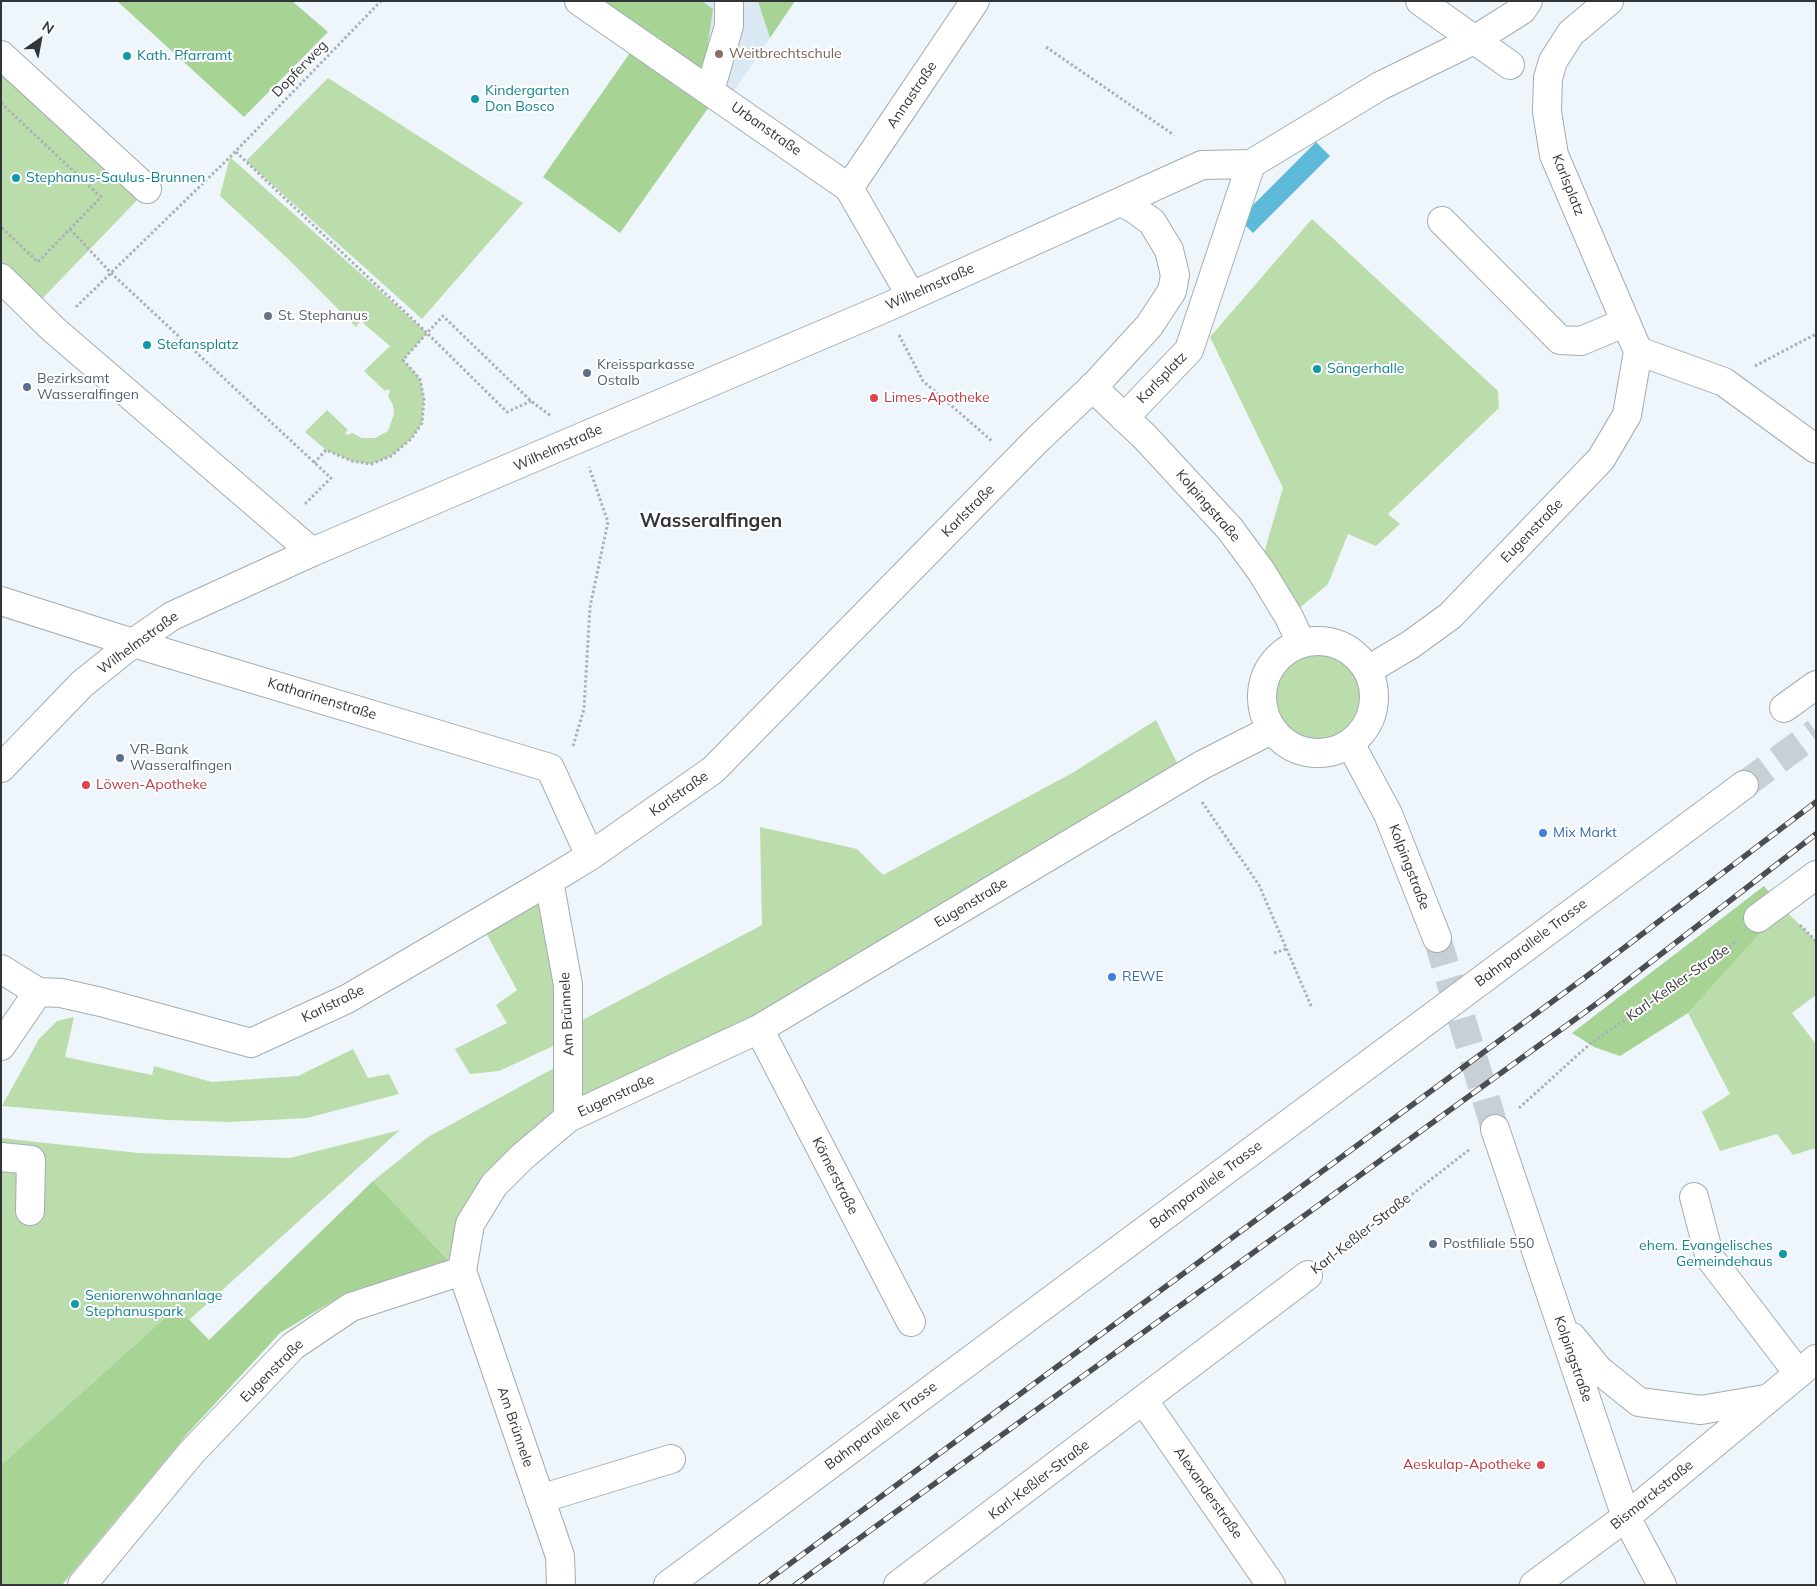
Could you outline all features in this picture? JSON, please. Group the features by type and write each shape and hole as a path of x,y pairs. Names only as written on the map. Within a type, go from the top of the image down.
{"street":[{"name":"Urbanstraße","path":"579,1 849,188 910,296"},
{"path":"710,90 729,26 729,1"},
{"name":"Annastraße","path":"849,188 975,1"},
{"path":"1420,1 1510,65"},
{"path":"1120,202 1202,165 1251,164 1380,86 1476,39 1522,10 1528,1"},
{"name":"Karlsplatz","path":"1609,1 1570,33 1553,61 1548,78 1547,112 1554,155 1638,351"},
{"path":"1,55 147,188"},
{"name":"Karlsplatz","path":"1124,418 1189,350 1251,164"},
{"name":"Karlstraße","path":"38,992 61,993 101,1002 251,1042 347,998 549,881 590,856 713,770 1092,387 1149,326 1172,291 1175,276 1168,250 1152,222 1120,202"},
{"name":"Wilhelmstraße","path":"1,768 82,684 133,643 172,616 312,552 885,308 1120,202"},
{"path":"1442,221 1560,340 1581,341 1626,322"},
{"path":"1,278 54,329 312,552"},
{"path":"1638,351 1724,382 1816,448"},
{"name":"Eugenstraße","path":"1368,670 1410,645 1450,616 1601,459 1628,415 1638,351"},
{"name":"Kolpingstraße","path":"1092,387 1189,483 1230,529 1261,571 1289,617 1301,643"},
{"name":"Katharinenstraße","path":"1,601 133,643 550,768 590,856"},
{"path":"1320,641 1339,645 1356,655 1368,670 1375,690 1374,711 1365,730 1351,744 1330,753 1308,753 1287,745 1271,730 1262,710 1262,690 1268,670 1282,653 1301,643 1320,641"},
{"path":"1784,708 1816,685"},
{"name":"Eugenstraße","path":"82,1585 191,1453 293,1346 350,1306 462,1271 470,1224 494,1185 522,1157 568,1118 759,1030 1184,776 1271,730"},
{"name":"Kolpingstraße","path":"1351,744 1388,814 1437,938"},
{"name":"Bahnparallele Trasse","path":"668,1585 1744,785"},
{"path":"1758,918 1816,875"},
{"name":"Am Brünnele","path":"549,881 568,985 568,1118"},
{"path":"1,969 38,992 1,1046"},
{"name":"Körnerstraße","path":"759,1030 911,1322"},
{"name":"Kolpingstraße","path":"1495,1129 1626,1517 1662,1585"},
{"path":"1,1157 31,1160 30,1211"},
{"path":"1694,1197 1710,1258 1807,1366"},
{"name":"Am Brünnele","path":"462,1271 560,1556 561,1585"},
{"name":"Karl-Keßler-Straße","path":"898,1585 1144,1401 1308,1275"},
{"name":"Bismarckstraße","path":"1560,1322 1599,1370 1639,1402 1701,1410 1764,1399"},
{"name":"Bismarckstraße","path":"1534,1585 1626,1517 1764,1399 1807,1366"},
{"name":"Alexanderstraße","path":"1144,1401 1271,1585"},
{"path":"540,1499 671,1459"}],"path":[{"name":"Dopferweg","path":"54,329 236,152 381,1"},
{"path":"1046,47 1174,135"},
{"path":"1,103 101,197 38,262 1,227"},
{"path":"236,152 427,333 507,412 531,401"},
{"path":"70,229 111,273 331,478"},
{"path":"885,308 923,381 1016,462"},
{"path":"314,463 326,450 352,461 371,464 391,456 411,438 422,423 424,400 420,379 402,360 443,316 531,401 579,438 608,522 590,607 584,709 560,789"},
{"path":"1724,382 1816,334"},
{"path":"1184,776 1259,885 1312,1008"},
{"name":"Karl-Keßler-Straße","path":"1308,1275 1495,1129 1591,1043 1722,954 1758,918"},
{"path":"1274,953 1286,949"}],"shaded area":[{"name":"Weitbrechtschule","path":"600,1 795,1 734,91"}],"green space":[{"path":"117,1 292,1 328,32 244,117"},
{"path":"600,1 702,1 713,9 704,71"},
{"path":"758,1 795,1 770,38"},
{"path":"632,50 711,104 620,233 543,177"},
{"path":"1,62 144,193 39,302 1,265"},
{"path":"328,78 523,203 422,319 246,161"},
{"path":"230,157 427,333 403,360 420,379 424,400 422,423 411,439 391,456 371,464 352,461 326,450 305,432 327,410 348,430 345,433 348,435 352,433 362,438 375,438 388,431 394,414 393,405 388,396 390,391 387,389 385,391 364,371 390,346 364,324 362,319 356,327 284,255 220,196"},
{"path":"1312,219 1498,391 1499,408 1388,514 1400,524 1376,546 1348,534 1328,584 1289,617 1261,563 1283,488 1210,337"},
{"path":"1309,652 1327,652 1344,659 1357,672 1364,689 1364,707 1357,724 1344,737 1327,744 1309,744 1292,737 1279,724 1272,707 1272,689 1279,672 1292,659"},
{"path":"1156,720 1180,769 755,1023 575,1107 575,1024 762,925 760,827 857,849 883,875 1074,772"},
{"path":"1764,886 1783,908 1688,1013 1620,1056 1594,1047 1572,1033"},
{"path":"544,896 558,986 560,1043 499,1071 470,1074 455,1049 507,1023 496,1005 517,990 485,931"},
{"path":"1783,908 1816,941 1816,995 1792,1013 1816,1044 1816,1148 1793,1155 1777,1134 1720,1151 1702,1112 1730,1094 1688,1013"},
{"path":"74,1017 65,1057 152,1075 154,1066 212,1082 298,1076 353,1049 368,1078 389,1074 399,1094 307,1118 230,1122 168,1120 2,1106 39,1039 57,1021"},
{"path":"556,1067 557,1115 464,1216 449,1261 373,1181 428,1137"},
{"path":"400,1130 189,1320 177,1307 1,1465 1,1138 138,1153 290,1158"},
{"path":"373,1181 449,1261 346,1293 280,1333 188,1433 62,1585 1,1585 1,1465 177,1307 209,1340"}],"water":[{"path":"1316,142 1330,156 1253,233 1239,219"}],"tunnel":[{"path":"1744,785 1816,732"},
{"path":"1437,938 1495,1129"}],"railway":[{"path":"761,1585 1587,976 1816,802"},
{"path":"795,1585 1603,999 1816,834"}],"place":[{"name":"Weitbrechtschule","path":"719,54"},
{"name":"Kath. Pfarramt","path":"127,56"},
{"name":"Kindergarten Don Bosco","path":"475,99"},
{"name":"Stephanus-Saulus-Brunnen","path":"16,178"},
{"name":"St. Stephanus","path":"268,316"},
{"name":"Stefansplatz","path":"147,345"},
{"name":"Sängerhalle","path":"1317,369"},
{"name":"Kreissparkasse Ostalb","path":"587,373"},
{"name":"Bezirksamt Wasseralfingen","path":"27,387"},
{"name":"Limes-Apotheke","path":"874,398"},
{"name":"VR-Bank Wasseralfingen","path":"120,758"},
{"name":"Löwen-Apotheke","path":"86,785"},
{"name":"Mix Markt","path":"1543,833"},
{"name":"REWE","path":"1112,977"},
{"name":"Postfiliale 550","path":"1433,1244"},
{"name":"ehem. Evangelisches Gemeindehaus","path":"1783,1254"},
{"name":"Seniorenwohnanlage Stephanuspark","path":"75,1304"},
{"name":"Aeskulap-Apotheke","path":"1541,1465"}],"district":[{"name":"Wasseralfingen","path":"711,521"}]}
